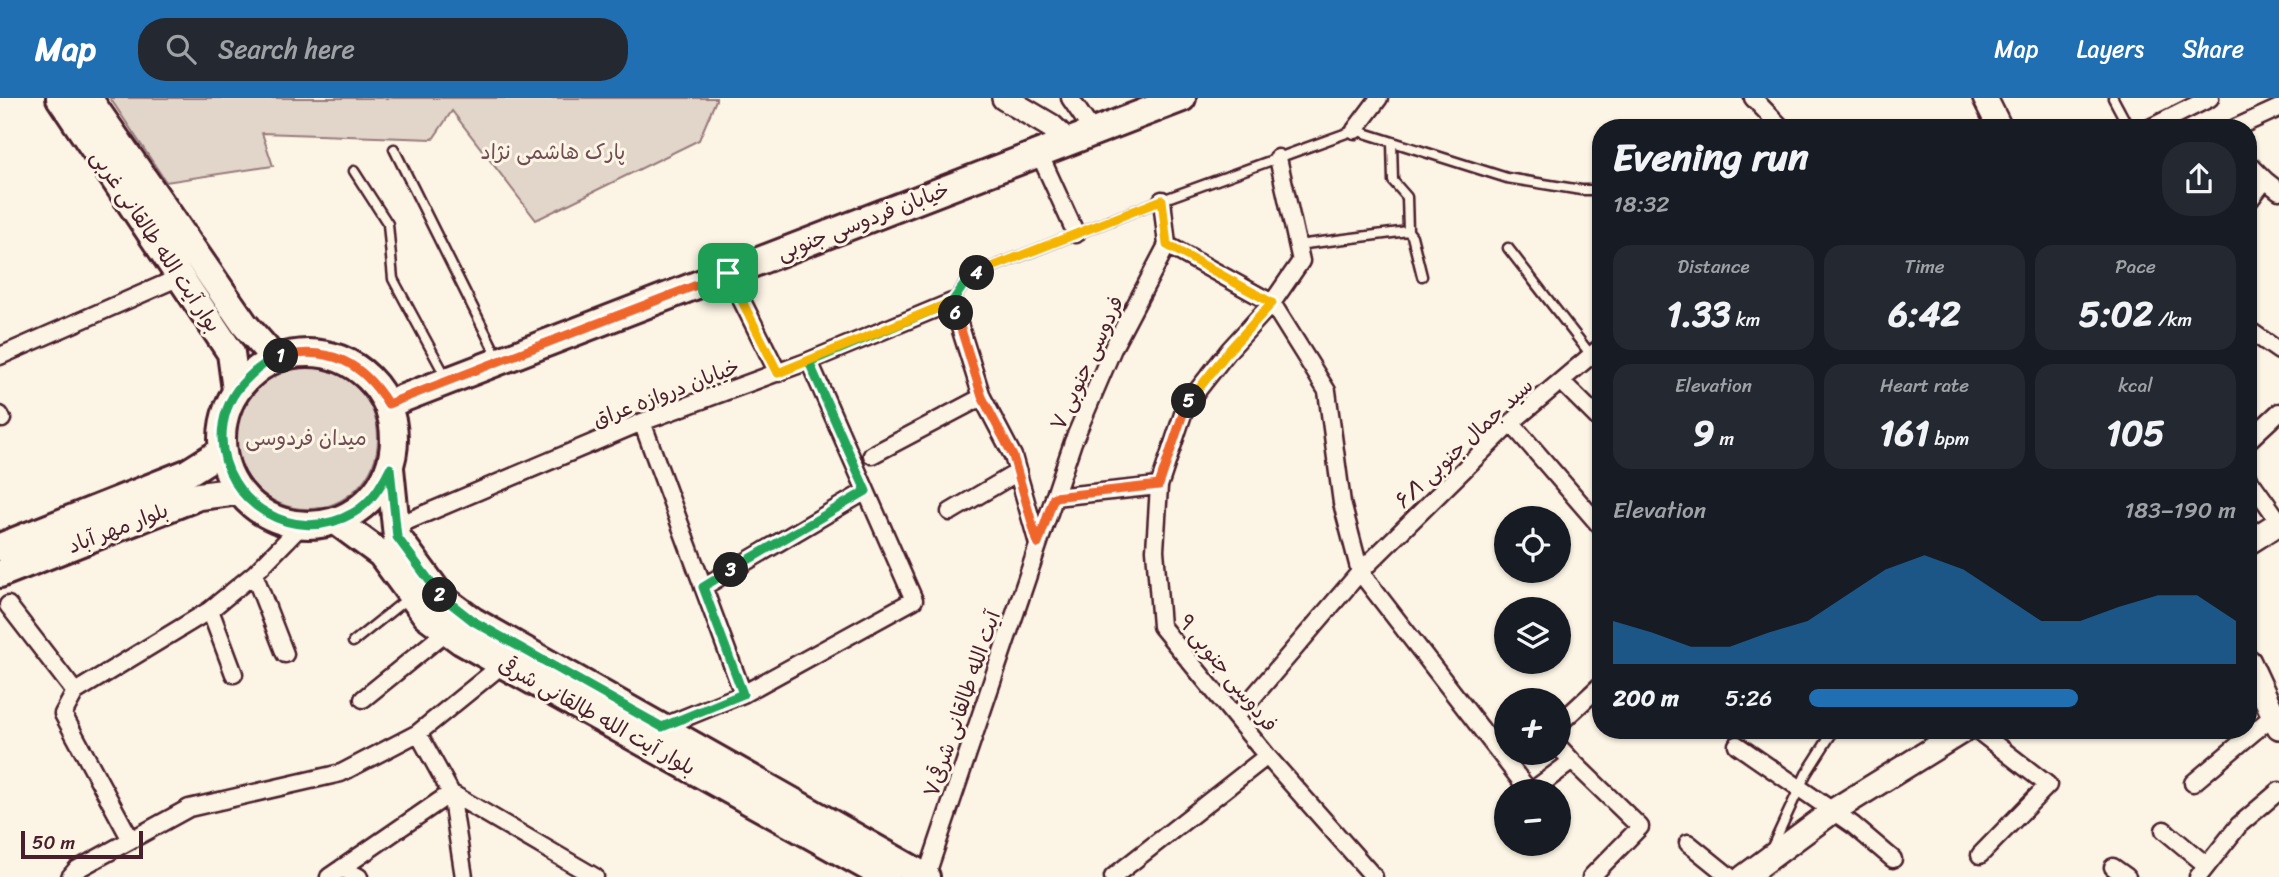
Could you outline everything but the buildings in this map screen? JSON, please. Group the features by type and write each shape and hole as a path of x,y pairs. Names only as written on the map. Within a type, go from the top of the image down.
{"main road":[{"path":"1004,98 1051,126 1068,142"},
{"name":"خیابان فردوسی جنوبی","path":"388,404 1182,98"},
{"path":"1985,98 1996,119"},
{"name":"بوار آیت الله طالقانی غربی","path":"66,100 231,353 236,390"},
{"name":"بوار آیت الله طالقانی غربی","path":"66,100 274,358"},
{"path":"318,353 340,359 360,369 376,385 388,404 394,425 395,447 390,468 369,501 336,521 302,525 278,520 257,508 239,491 228,472 222,451 224,419 236,390 253,372 274,358 318,353"},
{"name":"بلوار مهر آباد","path":"0,547 187,473 222,451"},
{"name":"بلوار آیت الله طالقانی شرقی","path":"390,468 397,537 442,598 473,621 926,877"},
{"name":"بلوار مهر آباد","path":"0,574 199,496 239,491"},
{"name":"بلوار آیت الله طالقانی شرقی","path":"336,521 381,554 426,615 461,641 886,877"},
{"path":"2257,537 2279,522"},
{"path":"2257,686 2276,721"},
{"path":"1744,877 1833,811 1949,739"}],"street":[{"path":"1070,98 1093,132"},
{"path":"1355,130 1378,98"},
{"path":"1754,98 1774,119"},
{"path":"2168,119 2210,98"},
{"path":"2255,119 2279,108"},
{"path":"1039,153 1076,234"},
{"name":"فردوسی جنوبی ۹","path":"1278,158 1301,261 1272,303 1230,349 1186,405 1159,485 1155,550 1161,626 1267,755 1374,877"},
{"path":"2257,172 2279,191"},
{"path":"2257,190 2265,180"},
{"path":"1162,200 1167,245 1272,303 1327,391 1342,503 1360,572 1521,779"},
{"name":"فردوسی جنوبی ۷","path":"1038,544 1073,442 1114,346 1167,245"},
{"path":"728,273 778,373"},
{"path":"0,356 180,276"},
{"path":"952,302 982,397 1013,456 1038,544"},
{"name":"خیابان دروازه عراق","path":"396,526 642,422 809,362 952,302"},
{"path":"2257,336 2279,351"},
{"name":"سید جمال جنوبی ۶/۱","path":"1236,717 1360,572 1511,423 1592,354"},
{"path":"662,727 743,694 914,600 809,362"},
{"path":"1561,381 1592,412"},
{"path":"872,455 982,397"},
{"path":"2257,433 2279,412"},
{"path":"642,422 743,694"},
{"path":"1511,423 1592,517"},
{"path":"950,512 1018,472"},
{"path":"1054,497 1159,485"},
{"path":"2257,490 2279,522"},
{"path":"703,587 866,491"},
{"path":"131,840 64,714 75,692 210,610 254,573 302,525"},
{"name":"آیت الله طالقانی شرقی۷","path":"926,877 1038,544"},
{"path":"254,573 285,654"},
{"path":"8,605 75,692"},
{"path":"210,610 234,674"},
{"path":"363,699 447,631"},
{"path":"76,875 189,808 341,773 418,733 503,664"},
{"path":"1571,713 1592,693"},
{"path":"2257,735 2276,721"},
{"path":"418,733 452,793 464,877"},
{"path":"1980,855 2048,785 1989,739"},
{"path":"2193,783 2252,739"},
{"path":"1737,745 1853,825 1893,859"},
{"path":"1113,877 1267,755"},
{"path":"1547,779 1572,761 1640,827 1591,877"},
{"path":"2164,830 2202,871 2239,825 2279,792"},
{"path":"336,873 452,793"},
{"path":"452,793 595,877"},
{"path":"1688,843 1730,877"},
{"path":"336,873 359,877"}],"lane":[{"path":"2113,98 2124,119"},
{"path":"952,302 970,276 1162,200 1355,130 1507,178 1592,190"},
{"path":"1392,142 1393,181 1407,197 1408,231 1412,236 1422,276"},
{"path":"394,149 499,361"},
{"path":"354,171 388,224 393,279 448,381"},
{"path":"1297,245 1408,231"},
{"path":"1508,248 1592,346"},
{"path":"353,642 410,596"},
{"path":"1766,859 1799,789 1829,739"}],"green space":[{"name":"پارک هاشمی نژاد","path":"110,98 716,100 699,140 536,220 452,111 433,139 262,133 273,166 166,182"},
{"name":"میدان فردوسی","path":"307,367 334,372 357,388 373,411 378,438 373,465 357,488 334,504 307,509 280,504 257,488 241,465 236,438 241,411 257,388 280,372"}],"route":[{"path":"728,273 388,404 376,385 360,369 340,359 318,353 274,358 253,372 236,390 227,409 222,429 222,451 228,472 239,491 257,508 278,520 319,525 353,513 369,501 390,468 397,537 442,598 473,621 662,727 743,694 703,587 866,491 809,362 952,302 970,276 1162,200 1167,245 1272,303 1230,349 1186,405 1159,485 1054,497 1038,544 1013,456 982,397 952,302 778,373 728,273"}]}
